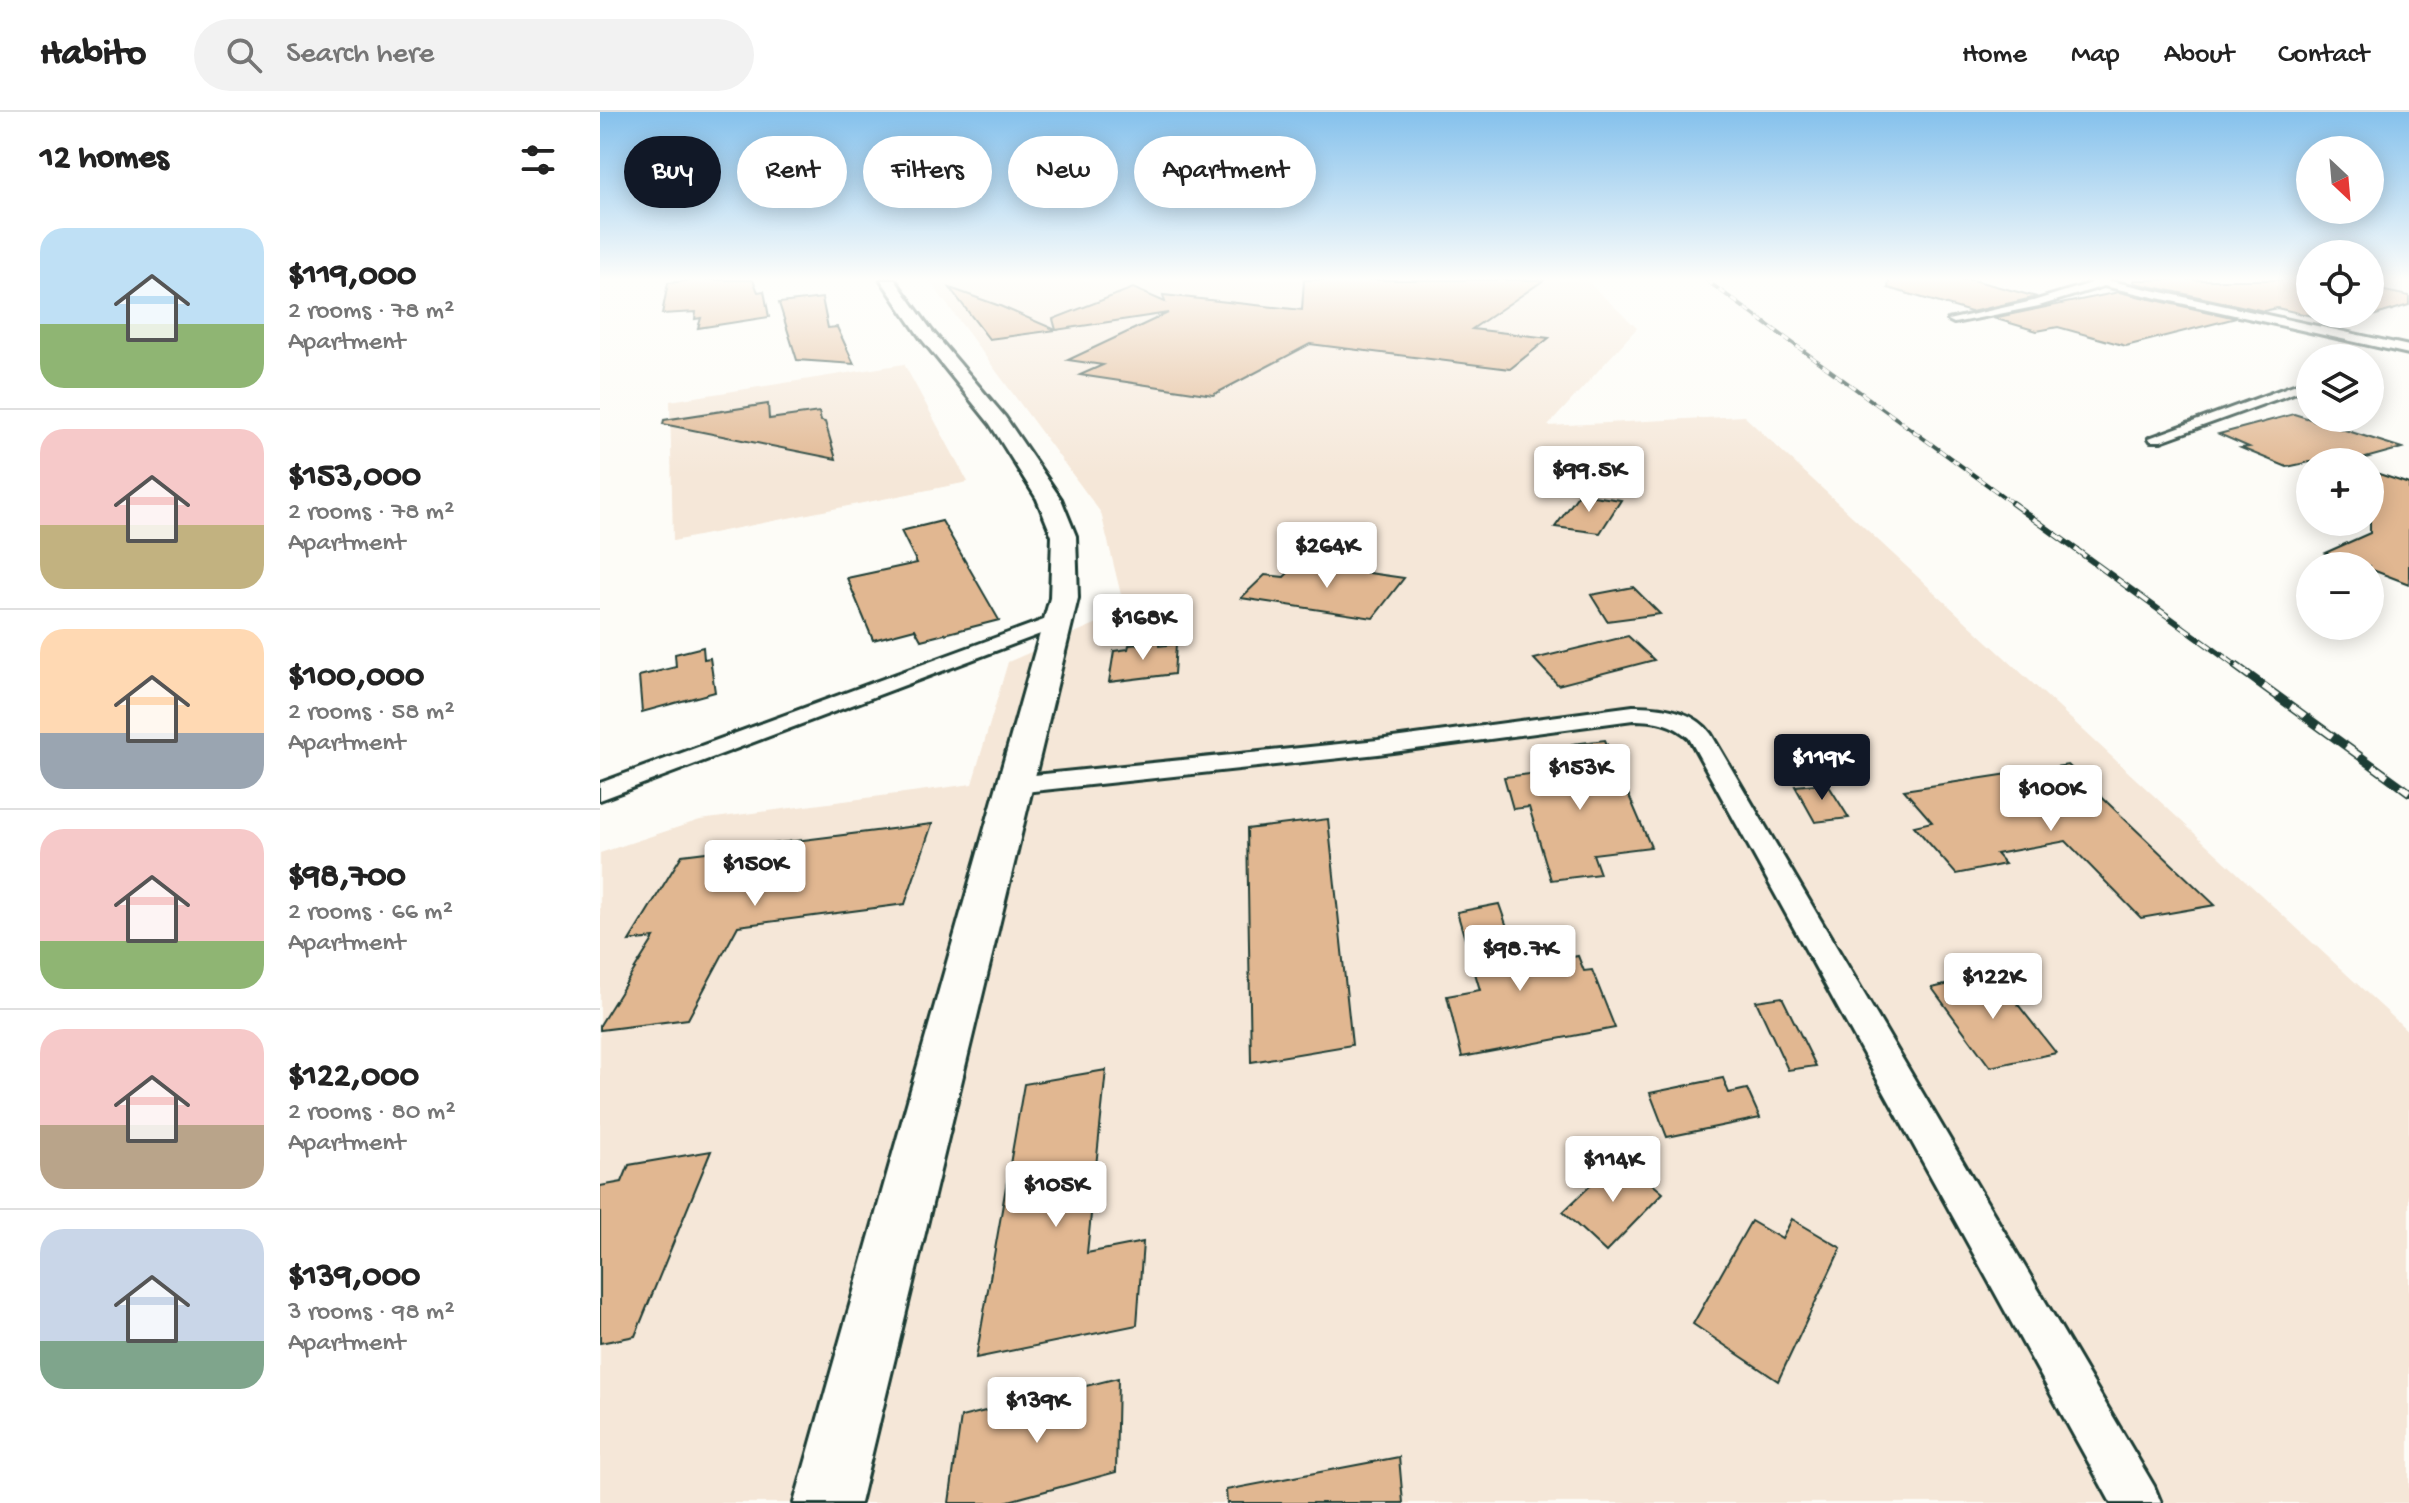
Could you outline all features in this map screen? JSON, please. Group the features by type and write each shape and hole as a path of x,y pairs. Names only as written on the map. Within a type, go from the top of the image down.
{"main road":[{"path":"827,1503 1064,598 1064,536 1049,499 998,421 935,345"}],"street":[{"path":"2384,356 2407,348"},
{"path":"2156,438 2296,388"},
{"path":"600,792 1060,620"},
{"path":"1015,785 1378,747 1633,713 1660,714 1687,723 1699,734 2137,1503"}],"shaded area":[{"path":"977,345 1622,345 1548,426 1744,416 2409,1032 2409,1503 600,1503 600,853 700,820 972,784 1008,662 1125,611 1101,513"},
{"path":"904,364 968,482 673,541 670,401"}],"building":[{"path":"792,345 845,345 854,364 797,360"},
{"path":"1100,345 1308,345 1213,395 1080,375 1103,365 1068,360"},
{"path":"1317,345 1540,345 1510,369"},
{"path":"768,404 769,419 819,412 836,459 663,424 664,420"},
{"path":"2294,414 2296,432 2351,432 2402,448 2384,453 2384,448 2296,448 2296,465 2287,467 2241,448 2249,447 2219,434"},
{"path":"2384,476 2409,484 2409,584 2384,574 2384,552 2327,552 2363,536 2384,536"},
{"path":"1579,494 1621,500 1600,533 1555,527"},
{"path":"942,521 999,620 921,640 915,629 873,640 847,578 917,563 901,531"},
{"path":"1298,563 1404,578 1373,618 1241,598 1265,575 1284,577"},
{"path":"1633,587 1660,614 1607,621 1591,595"},
{"path":"1628,636 1654,660 1558,685 1534,659"},
{"path":"1159,642 1159,646 1176,644 1174,674 1109,682 1114,651 1128,649 1129,645"},
{"path":"703,647 704,659 710,658 715,692 642,712 639,676 676,667 675,654"},
{"path":"1605,740 1651,847 1593,854 1600,874 1551,880 1529,807 1513,809 1504,777 1582,768 1572,744"},
{"path":"2068,765 2215,905 2141,918 2066,841 1996,854 2005,864 1956,874 1914,826 1932,822 1904,790"},
{"path":"1827,783 1849,818 1815,822 1795,786"},
{"path":"1328,819 1352,1045 1251,1062 1247,829"},
{"path":"932,824 905,904 738,926 688,1019 600,1030 600,1025 654,938 629,941 682,855"},
{"path":"1499,904 1521,967 1578,956 1584,971 1592,970 1615,1028 1462,1057 1447,996 1480,990 1457,912"},
{"path":"1994,974 2056,1053 1990,1067 1932,988"},
{"path":"1782,997 1816,1066 1788,1070 1756,1001"},
{"path":"1106,1070 1087,1253 1143,1242 1137,1325 976,1358 1024,1084"},
{"path":"1723,1078 1729,1093 1747,1089 1760,1118 1667,1137 1650,1093"},
{"path":"711,1151 635,1336 600,1343 600,1186 622,1182 629,1165"},
{"path":"1620,1157 1663,1193 1606,1252 1563,1212"},
{"path":"1792,1219 1841,1248 1778,1381 1693,1324 1751,1221 1782,1239"},
{"path":"1118,1378 1116,1472 1001,1503 949,1503 961,1417"},
{"path":"1399,1457 1403,1503 1227,1503 1226,1490"}],"railway":[{"path":"1795,345 2015,505"},
{"path":"2012,503 2239,668"},
{"path":"2236,666 2409,792"}]}
